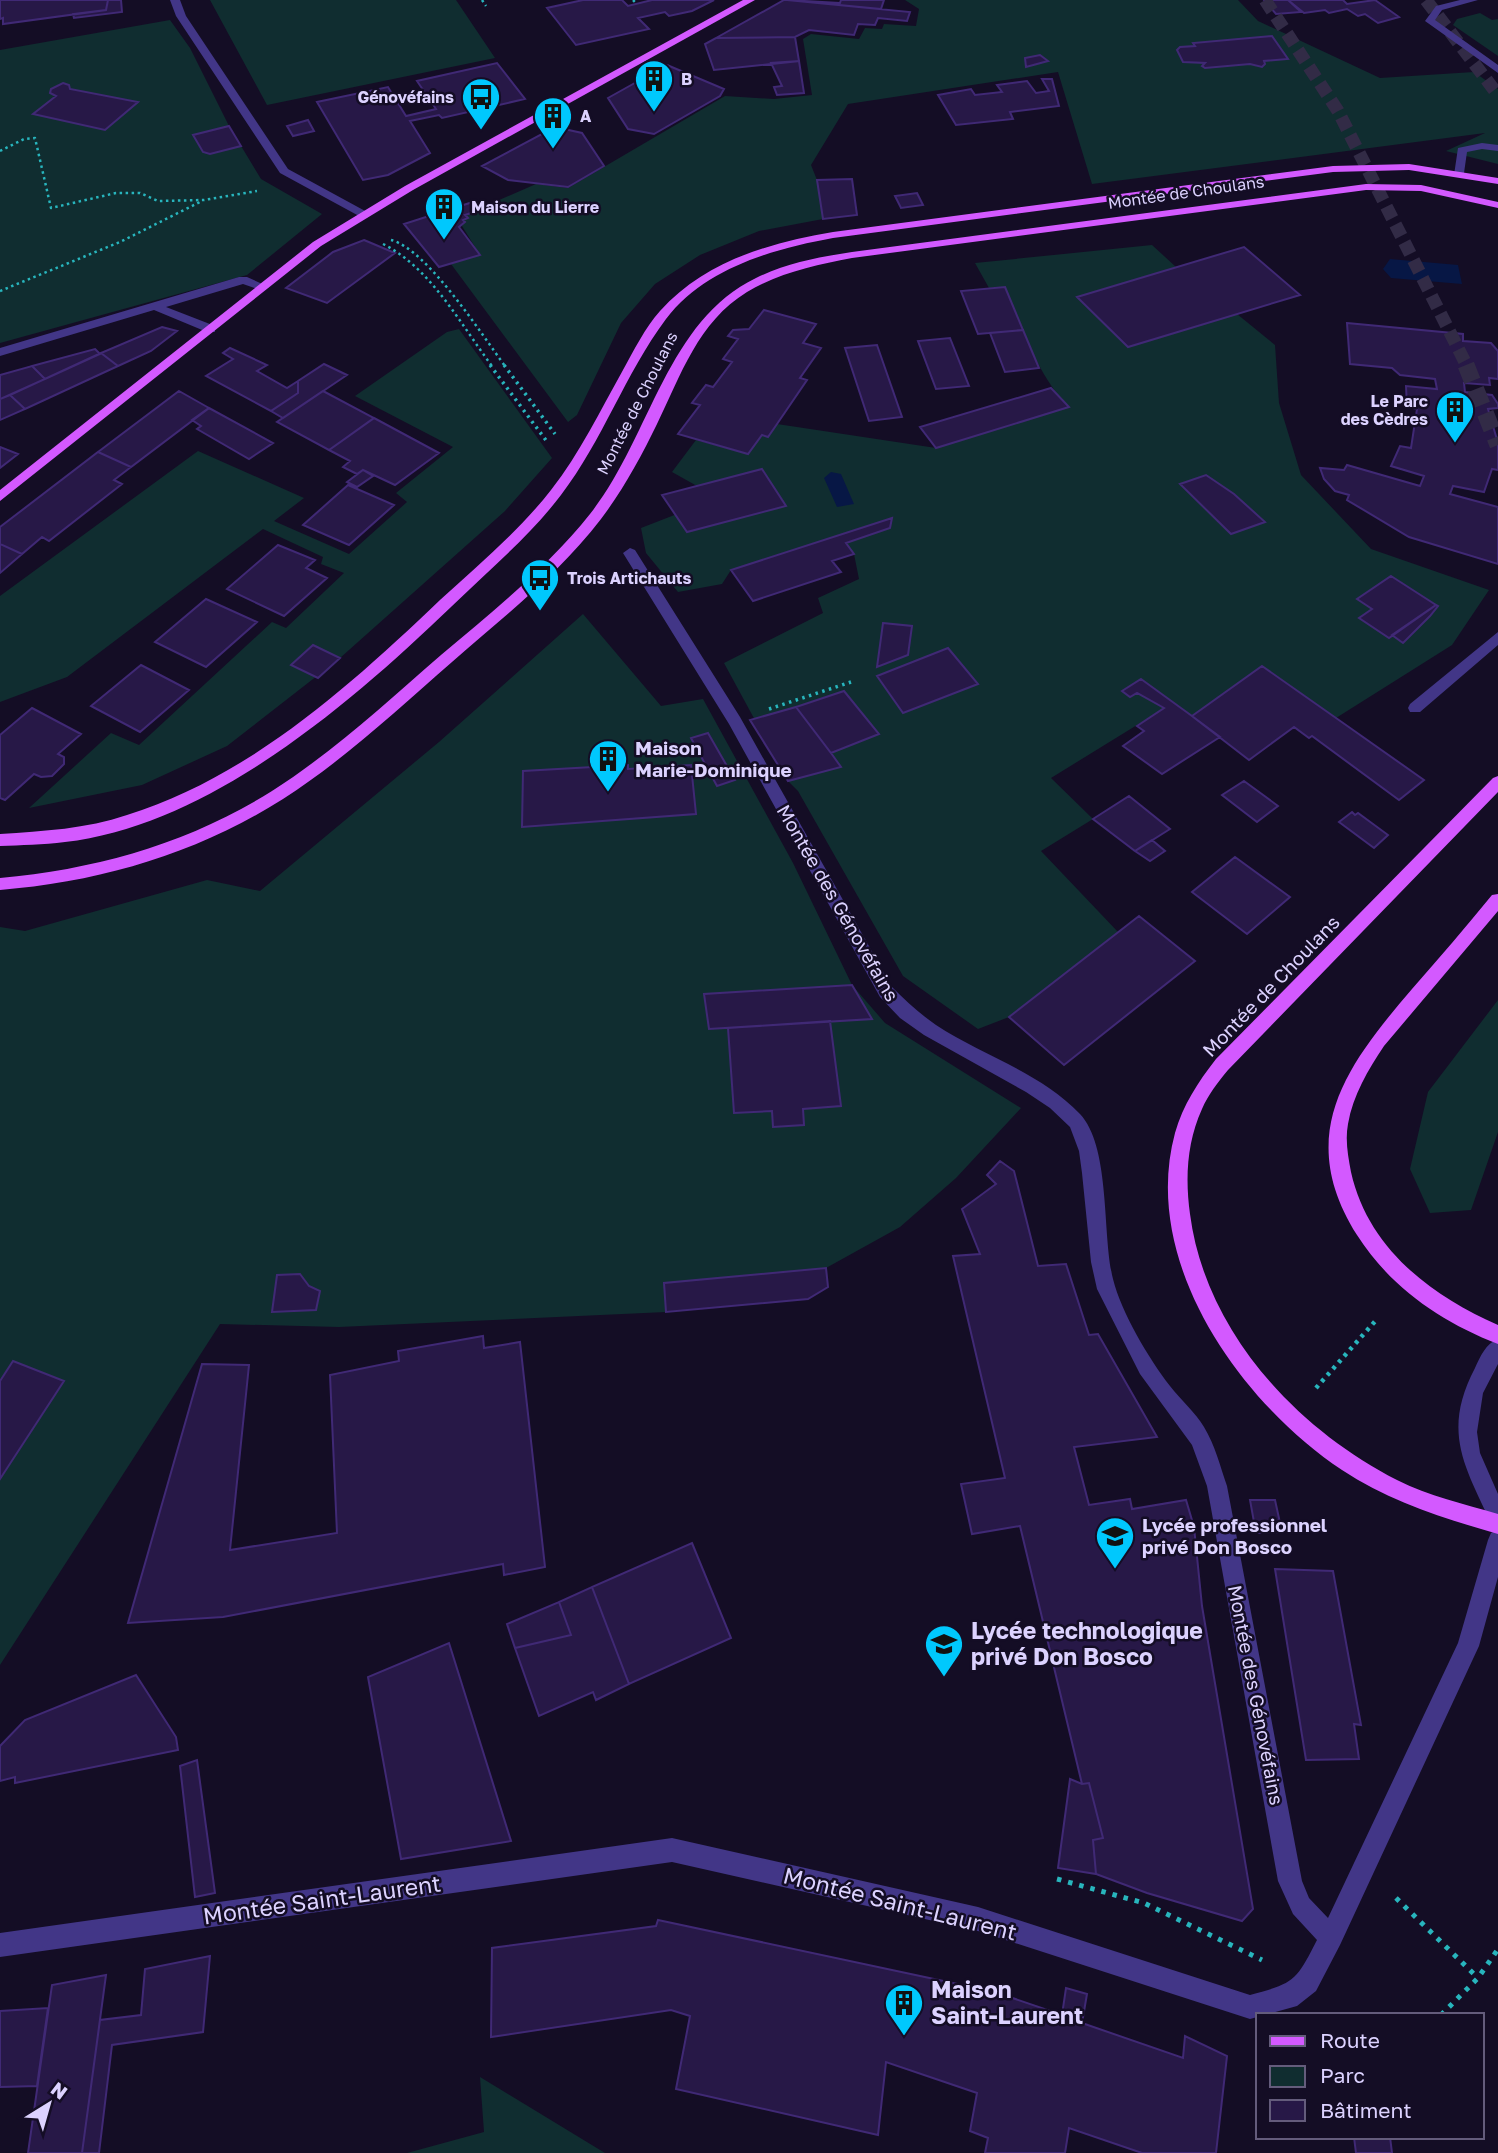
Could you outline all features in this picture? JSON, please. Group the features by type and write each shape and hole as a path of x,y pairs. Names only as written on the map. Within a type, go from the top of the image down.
{"main road":[{"path":"0,497 317,244 363,214 750,0"},
{"name":"Montée de Choulans","path":"0,840 69,835 121,822 158,809 211,786 249,765 317,717 418,632 554,496 663,314 688,290 733,262 806,239 1333,169 1385,166 1458,173 1498,181"},
{"name":"Montée de Choulans","path":"0,884 49,879 120,864 200,835 278,794 337,752 522,593 579,536 622,478 688,343 699,327 736,293 772,274 852,255 1366,187 1421,188 1498,205"},
{"name":"Montée de Choulans","path":"1498,782 1236,1049 1200,1095 1188,1119 1180,1147 1178,1175 1179,1217 1187,1259 1201,1298 1221,1334 1253,1375 1294,1419 1335,1453 1389,1486 1433,1505 1498,1524"},
{"path":"1498,900 1378,1041 1361,1067 1343,1107 1339,1121 1338,1146 1342,1177 1351,1206 1370,1240 1394,1269 1424,1295 1453,1314 1498,1335"}],"street":[{"path":"175,0 181,16 284,171 363,214"},
{"path":"1473,0 1439,8 1430,22 1498,70"},
{"path":"1458,173 1462,150 1482,146 1498,148"},
{"path":"0,352 243,280 263,287"},
{"path":"156,306 211,329"},
{"name":"Montée des Génovéfains","path":"631,553 735,721 886,992 900,1010 922,1026 1056,1101 1079,1125 1087,1147 1104,1280 1135,1346 1161,1390 1197,1432 1217,1486 1290,1881 1302,1911 1332,1937"},
{"path":"1415,708 1498,637"},
{"path":"1498,1348 1474,1388 1468,1416 1468,1446 1498,1516"},
{"name":"Montée Saint-Laurent","path":"0,1945 672,1850 978,1919 1110,1960 1232,2003 1250,2007 1288,1997 1308,1983 1332,1937 1468,1646 1498,1540"}],"path":[{"path":"482,0 486,6"},
{"path":"633,0 637,4"},
{"path":"0,151 24,139 34,138 51,208 116,193 140,193 158,201 204,200 255,192 267,187"},
{"path":"1,290 120,242 204,200"},
{"path":"373,239 397,251 427,279 554,451"},
{"path":"382,239 403,243 450,291 557,436 549,444"},
{"path":"735,721 851,682"},
{"path":"1316,1389 1378,1318"},
{"path":"1057,1879 1144,1903 1272,1964 1288,1997"},
{"path":"1396,1898 1478,1978"},
{"path":"1443,2013 1478,1978 1498,1949"}],"green space":[{"path":"210,0 456,0 495,58 267,105"},
{"path":"905,0 1238,0 1258,21 1380,78 1474,72 1498,89 1498,164 1446,151 1485,133 1092,184 1058,72 848,104 811,165 817,180 823,219 759,231 700,255 655,284 621,323 577,415 568,422 451,264 480,255 462,226 465,215 536,184 568,188 725,96 774,99 812,95 803,39 811,34 859,39 865,28 882,29 884,24 916,26 919,9"},
{"path":"1480,13 1492,20 1498,19 1498,56 1453,25 1457,19"},
{"path":"170,20 190,48 229,126 261,179 322,214 247,275 0,343 0,50"},
{"path":"1152,245 1176,267 1077,297 1128,347 1237,314 1275,345 1279,403 1301,475 1371,549 1489,590 1452,645 1336,718 1192,716 1163,709 1051,778 1093,819 1041,851 1118,932 1009,1017 978,1029 903,976 798,791 788,781 724,663 823,613 818,598 859,579 854,554 846,543 890,528 892,518 731,570 722,584 678,592 646,553 641,528 677,514 688,532 785,506 697,486 672,472 696,440 748,454 762,435 768,437 777,424 936,448 1068,407 1039,365 1005,287 989,288 975,263"},
{"path":"459,329 552,458 505,511 340,658 227,746 142,785 29,808 111,733 139,745 272,622 286,628 344,573 321,564 323,557 263,529 67,677 0,702 0,596 198,451 304,498 274,521 349,554 407,502 396,493 453,447 355,396 447,332"},
{"path":"583,614 661,706 703,699 793,863 852,985 885,1023 1021,1108 956,1178 900,1227 826,1268 664,1283 666,1312 339,1327 220,1324 0,1665 0,927 25,931 207,880 260,891 439,742"},
{"path":"1498,1000 1498,1132 1471,1210 1430,1213 1410,1169 1428,1092"},
{"path":"480,2077 605,2153 407,2153 484,2132"}],"water":[{"path":"1390,259 1458,265 1462,284 1391,278 1383,269"},
{"path":"831,472 841,474 854,504 837,507 824,478"}],"building":[{"path":"0,0 108,0 106,10 3,24 3,18 0,19"},
{"path":"108,0 121,0 122,12 74,18 73,14 106,10"},
{"path":"583,0 622,0 628,6 652,0 714,0 692,11 669,16 665,12 638,18 649,29 576,45 547,8"},
{"path":"784,0 910,12 907,21 878,18 875,25 858,24 854,35 809,30 795,37 716,38"},
{"path":"787,0 840,3 841,0 884,0 881,9"},
{"path":"1264,0 1288,0 1301,12 1276,14"},
{"path":"1288,0 1343,0 1347,4 1375,0 1399,17 1378,23 1365,14 1358,16 1347,9 1329,13 1325,10 1304,13"},
{"path":"1272,36 1288,59 1264,61 1262,67 1250,64 1205,68 1202,66 1205,63 1183,62 1177,50 1180,47 1195,46 1193,43"},
{"path":"795,37 799,61 714,70 705,44 716,38"},
{"path":"1040,55 1048,61 1026,67 1025,58"},
{"path":"799,61 804,93 777,95 774,87 782,86 771,63"},
{"path":"497,63 525,99 442,118 439,115 410,121 430,153 388,175 363,180 317,102 388,87 406,116 436,109 417,81"},
{"name":"B","path":"667,65 724,89 720,96 654,134 628,129 608,98"},
{"path":"1042,79 1052,79 1059,106 1010,112 1013,119 956,125 938,95 971,89 975,95 1002,92 997,85 1027,81 1036,93 1049,91"},
{"path":"63,83 69,85 70,89 138,102 105,130 33,114 56,96 50,93 51,89"},
{"path":"308,120 314,131 293,136 287,126"},
{"path":"229,126 241,146 210,154 203,152 193,135"},
{"name":"A","path":"555,127 582,133 604,166 568,187 508,180 482,166"},
{"path":"852,179 857,215 823,219 817,180"},
{"path":"917,193 923,205 901,208 895,196"},
{"name":"Maison du Lierre","path":"476,201 483,209 465,215 468,218 463,220 465,222 459,227 480,255 439,267 404,224"},
{"path":"364,240 395,253 327,303 286,288 333,252"},
{"path":"1244,247 1300,295 1128,347 1077,297"},
{"path":"1005,287 1023,330 978,334 961,291"},
{"path":"764,310 816,324 803,343 821,348 800,378 807,380 768,437 762,435 748,454 678,434 700,405 692,403 706,385 713,387 732,362 723,359 738,339 728,336 733,330 749,329"},
{"name":"Le Parc des Cèdres","path":"1347,323 1463,334 1463,341 1491,343 1498,351 1498,379 1489,378 1490,385 1464,383 1465,392 1492,395 1498,404 1498,408 1488,409 1498,443 1498,470 1492,469 1484,492 1453,486 1450,494 1498,507 1498,564 1409,537 1347,500 1349,495 1335,491 1324,479 1320,468 1344,470 1347,465 1420,486 1424,476 1391,466 1400,446 1411,448 1417,409 1407,407 1406,386 1437,389 1435,379 1400,375 1392,368 1350,364"},
{"path":"162,327 177,331 151,351 118,366 101,353"},
{"path":"1023,330 1039,368 1005,372 990,333"},
{"path":"950,338 969,386 936,389 918,341"},
{"path":"877,345 902,417 869,421 845,348"},
{"path":"230,348 267,365 257,371 287,388 298,381 298,393 271,411 206,376 233,359 223,353"},
{"path":"95,349 100,354 45,379 32,366"},
{"path":"101,353 118,366 25,409 10,395"},
{"path":"324,364 347,375 283,418 271,411 298,393 298,381"},
{"path":"32,366 45,379 0,399 0,375"},
{"path":"1051,388 1069,407 936,448 920,427"},
{"path":"179,391 209,408 131,467 98,452"},
{"path":"323,391 374,418 329,450 277,422"},
{"path":"10,395 25,409 0,420 0,399"},
{"path":"209,408 273,443 249,459 197,429 201,426 192,420"},
{"path":"374,418 439,453 395,485 363,470 357,474 343,467 350,461 329,450"},
{"path":"0,447 18,454 0,468"},
{"path":"98,452 131,467 114,480 122,484 49,541 42,537 22,554 0,544 0,527"},
{"path":"762,469 786,506 687,532 662,495"},
{"path":"363,470 373,476 357,487 347,482"},
{"path":"1206,475 1234,494 1265,522 1231,534 1180,484"},
{"path":"348,485 394,505 349,545 303,525"},
{"path":"892,518 890,528 846,543 854,554 832,561 841,572 753,601 731,570"},
{"path":"0,544 22,554 0,573"},
{"path":"278,545 315,560 306,568 327,578 284,616 227,589"},
{"path":"1391,576 1436,605 1389,638 1359,618 1372,609 1357,599"},
{"path":"206,599 257,622 206,667 155,642"},
{"path":"1438,606 1430,616 1403,643 1392,635"},
{"path":"883,623 912,626 908,655 877,667"},
{"path":"313,645 340,658 318,678 291,665"},
{"path":"948,648 978,684 903,713 877,676"},
{"path":"141,665 189,690 140,732 91,706"},
{"path":"1262,666 1424,780 1399,800 1312,736 1309,738 1294,727 1249,760 1192,716"},
{"path":"1141,679 1220,737 1162,774 1123,746 1144,731 1137,726 1164,708 1137,693 1130,697 1122,691"},
{"path":"844,691 879,734 831,753 796,707"},
{"path":"796,707 841,767 788,781 750,720"},
{"path":"32,708 81,734 58,754 64,757 64,764 52,776 41,777 34,774 5,800 0,798 0,735"},
{"path":"708,733 735,780 717,786 691,738"},
{"name":"Maison Marie-Dominique","path":"628,765 628,769 691,765 696,814 522,827 523,771"},
{"path":"1244,781 1278,806 1257,822 1222,795"},
{"path":"1129,796 1170,829 1135,851 1093,819"},
{"path":"1352,812 1355,815 1358,813 1388,835 1374,848 1339,822"},
{"path":"1152,840 1165,851 1150,861 1135,851"},
{"path":"1235,857 1290,897 1247,934 1192,892"},
{"path":"1139,916 1195,961 1064,1065 1009,1017"},
{"path":"852,985 872,1019 709,1029 704,994"},
{"path":"830,1021 841,1106 803,1109 804,1125 773,1127 772,1111 734,1113 728,1028"},
{"name":"Lycée professionnel privé Don Bosco","path":"1000,1161 1014,1171 1038,1266 1066,1264 1089,1335 1098,1334 1157,1437 1074,1447 1089,1505 1130,1499 1132,1509 1186,1500 1194,1527 1202,1606 1253,1909 1242,1921 1147,1893 1096,1874 1093,1840 1103,1838 1089,1783 1082,1784 1020,1526 972,1534 961,1484 1005,1478 953,1256 980,1254 962,1209 996,1184 987,1175"},
{"path":"826,1268 828,1287 808,1299 666,1312 664,1283"},
{"path":"300,1274 309,1286 320,1291 316,1310 272,1312 277,1275"},
{"path":"483,1336 484,1348 520,1342 545,1567 504,1575 503,1564 223,1617 128,1623 202,1364 249,1365 230,1550 337,1533 330,1375 399,1361 398,1351"},
{"path":"13,1361 64,1381 0,1479 0,1381"},
{"path":"1250,1500 1275,1500 1282,1532 1256,1533"},
{"path":"692,1543 731,1638 629,1684 592,1587"},
{"path":"1275,1569 1333,1571 1361,1725 1354,1724 1359,1759 1306,1760"},
{"path":"592,1587 629,1684 596,1700 593,1692 539,1716 515,1648 571,1635 559,1602"},
{"path":"559,1602 571,1635 515,1648 507,1624"},
{"path":"449,1643 511,1841 401,1859 368,1677"},
{"path":"136,1675 176,1737 178,1750 15,1783 15,1777 0,1781 0,1746 25,1720"},
{"path":"197,1760 215,1893 195,1897 180,1766"},
{"path":"1070,1779 1082,1784 1089,1783 1103,1838 1093,1840 1096,1874 1058,1868"},
{"name":"Maison Saint-Laurent","path":"658,1920 995,1992 1062,2015 1066,1988 1087,1994 1082,2023 1183,2058 1185,2036 1227,2056 1216,2153 1142,2153 1069,2128 1065,2153 985,2153 988,2138 970,2131 977,2093 886,2062 878,2135 676,2089 690,2016 671,2010 491,2037 492,1948 656,1926"},
{"path":"210,1956 203,2032 112,2045 99,2153 82,2153 100,2020 141,2015 145,1969"},
{"path":"106,1975 82,2153 28,2153 52,1985"},
{"path":"48,2008 37,2086 0,2087 0,2011"},
{"path":"1354,2139 1390,2139 1392,2153 1356,2153"}],"tunnel":[{"path":"1265,0 1338,111 1467,366"},
{"path":"1426,0 1498,95"},
{"path":"1466,365 1498,445"}],"place":[{"name":"B","path":"654,113"},
{"name":"Génovéfains","path":"481,131"},
{"name":"A","path":"553,150"},
{"name":"Maison du Lierre","path":"444,241"},
{"name":"Le Parc des Cèdres","path":"1455,444"},
{"name":"Trois Artichauts","path":"540,612"},
{"name":"Maison Marie-Dominique","path":"608,793"},
{"name":"Lycée professionnel privé Don Bosco","path":"1115,1570"},
{"name":"Lycée technologique privé Don Bosco","path":"944,1678"},
{"name":"Maison Saint-Laurent","path":"904,2037"}]}
